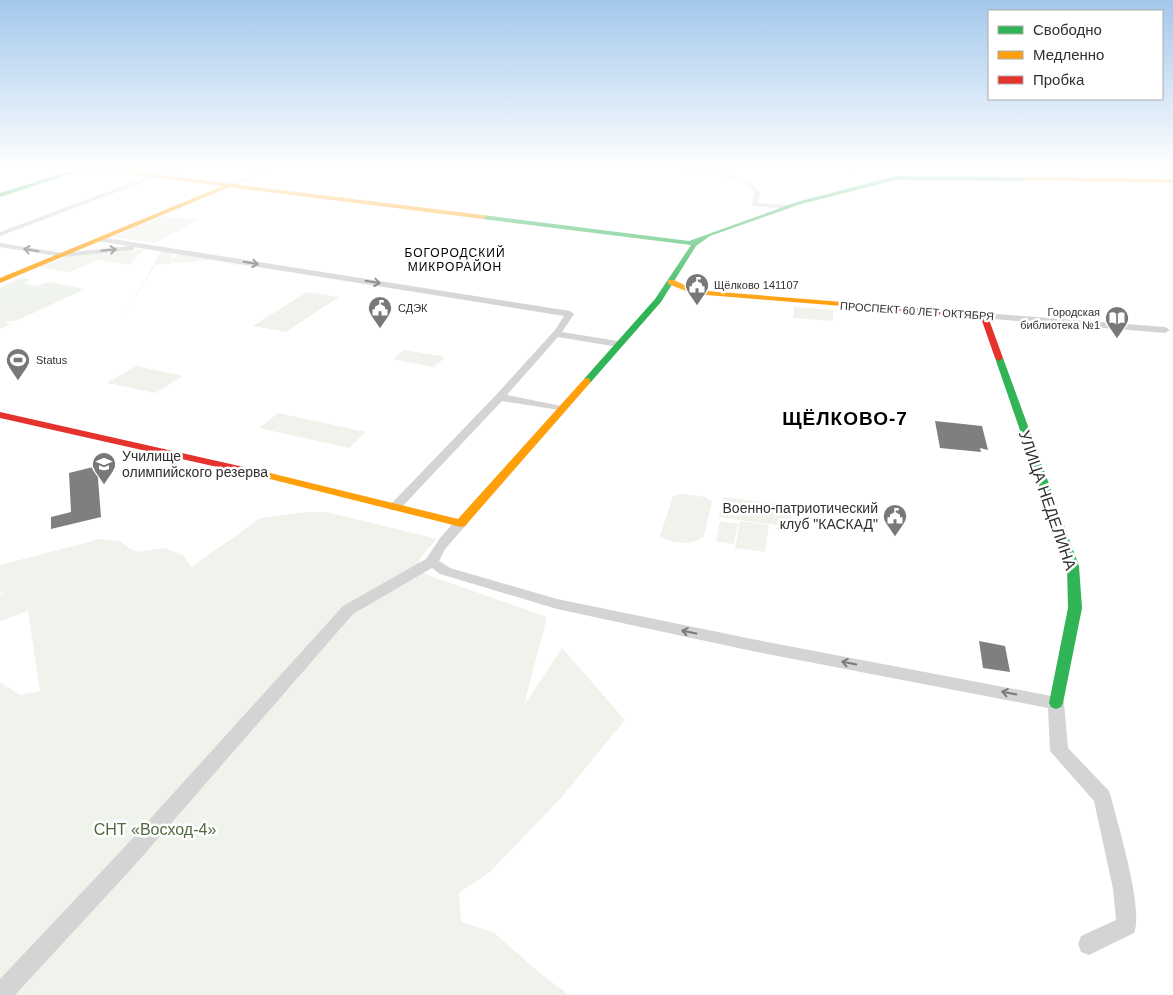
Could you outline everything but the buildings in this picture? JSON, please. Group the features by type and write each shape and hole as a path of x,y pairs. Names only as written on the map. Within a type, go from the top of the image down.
{"street":[{"path":"0,234 55,213"},
{"path":"0,281 162,213"},
{"path":"455,213 691,241 768,213"},
{"path":"100,239 568,313 570,315 555,334 500,397 395,507"},
{"path":"0,995 127,859 348,610 432,562 438,550 461,523 658,300 672,282 691,241"},
{"path":"0,245 63,255 156,247"},
{"name":"ПРОСПЕКТ 60 ЛЕТ ОКТЯБРЯ","path":"672,282 694,292 1165,330"},
{"name":"УЛИЦА НЕДЕЛИНА","path":"984,316 1073,566 1076,608 1056,702 1059,751 1102,797 1123,889 1127,926 1088,944"},
{"path":"555,334 618,344"},
{"path":"500,397 562,409"},
{"path":"0,415 461,523"},
{"path":"432,562 444,571 557,604 752,645 1056,702"}],"green space":[{"path":"160,216 198,220 155,243 112,237"},
{"path":"144,249 130,265 98,260 69,272 39,267 70,255"},
{"path":"161,252 174,252 171,259 174,258 177,252 248,264 244,266 211,260 155,265 124,316"},
{"path":"438,261 472,266 462,272 429,267"},
{"path":"22,277 30,280 24,284 35,286 49,282 85,289 18,320 3,322 11,324 0,329 0,287"},
{"path":"307,292 339,297 286,332 253,326"},
{"path":"794,307 833,310 833,321 793,318"},
{"path":"404,350 441,356 444,359 433,367 393,359"},
{"path":"136,366 183,376 155,393 107,383"},
{"path":"278,413 366,432 349,448 259,428"},
{"path":"682,494 705,497 712,502 704,536 688,543 670,541 660,536 673,496"},
{"path":"723,497 792,506 790,527 719,517"},
{"name":"СНТ «Восход-4»","path":"306,512 327,512 437,539 421,557 416,571 547,617 524,705 562,648 625,720 560,799 491,871 459,893 461,922 493,932 541,974 569,995 0,995 0,682 20,695 40,691 28,611 0,621 0,595 4,593 0,593 0,565 100,539 120,541 130,549 138,552 164,548 183,555 191,567 261,518"},
{"path":"720,521 738,524 734,544 716,541"},
{"path":"740,521 769,525 765,552 735,548"}],"traffic: fast":[{"path":"587,381 658,300 694,245 708,235 769,213"},
{"path":"483,217 689,243 699,241"},
{"path":"999,358 1073,566 1075,608 1056,703"}],"traffic: slow":[{"path":"0,281 162,213"},
{"path":"454,213 483,217"},
{"path":"671,282 694,292 867,306"},
{"path":"266,475 461,523 587,381"}],"traffic: jam":[{"path":"867,306 984,316 999,358"},
{"path":"0,415 266,475"}],"place":[{"name":"Щёлково 141107","path":"697,306"},
{"name":"СДЭК","path":"380,329"},
{"name":"Городская библиотека №1","path":"1117,339"},
{"name":"Status","path":"18,381"},
{"name":"Училище олимпийского резерва","path":"104,485"},
{"name":"Военно-патриотический клуб \"КАСКАД\"","path":"895,537"}],"district":[{"name":"БОГОРОДСКИЙ МИКРОРАЙОН","path":"455,260"},
{"name":"ЩЁЛКОВО-7","path":"845,418"}]}
